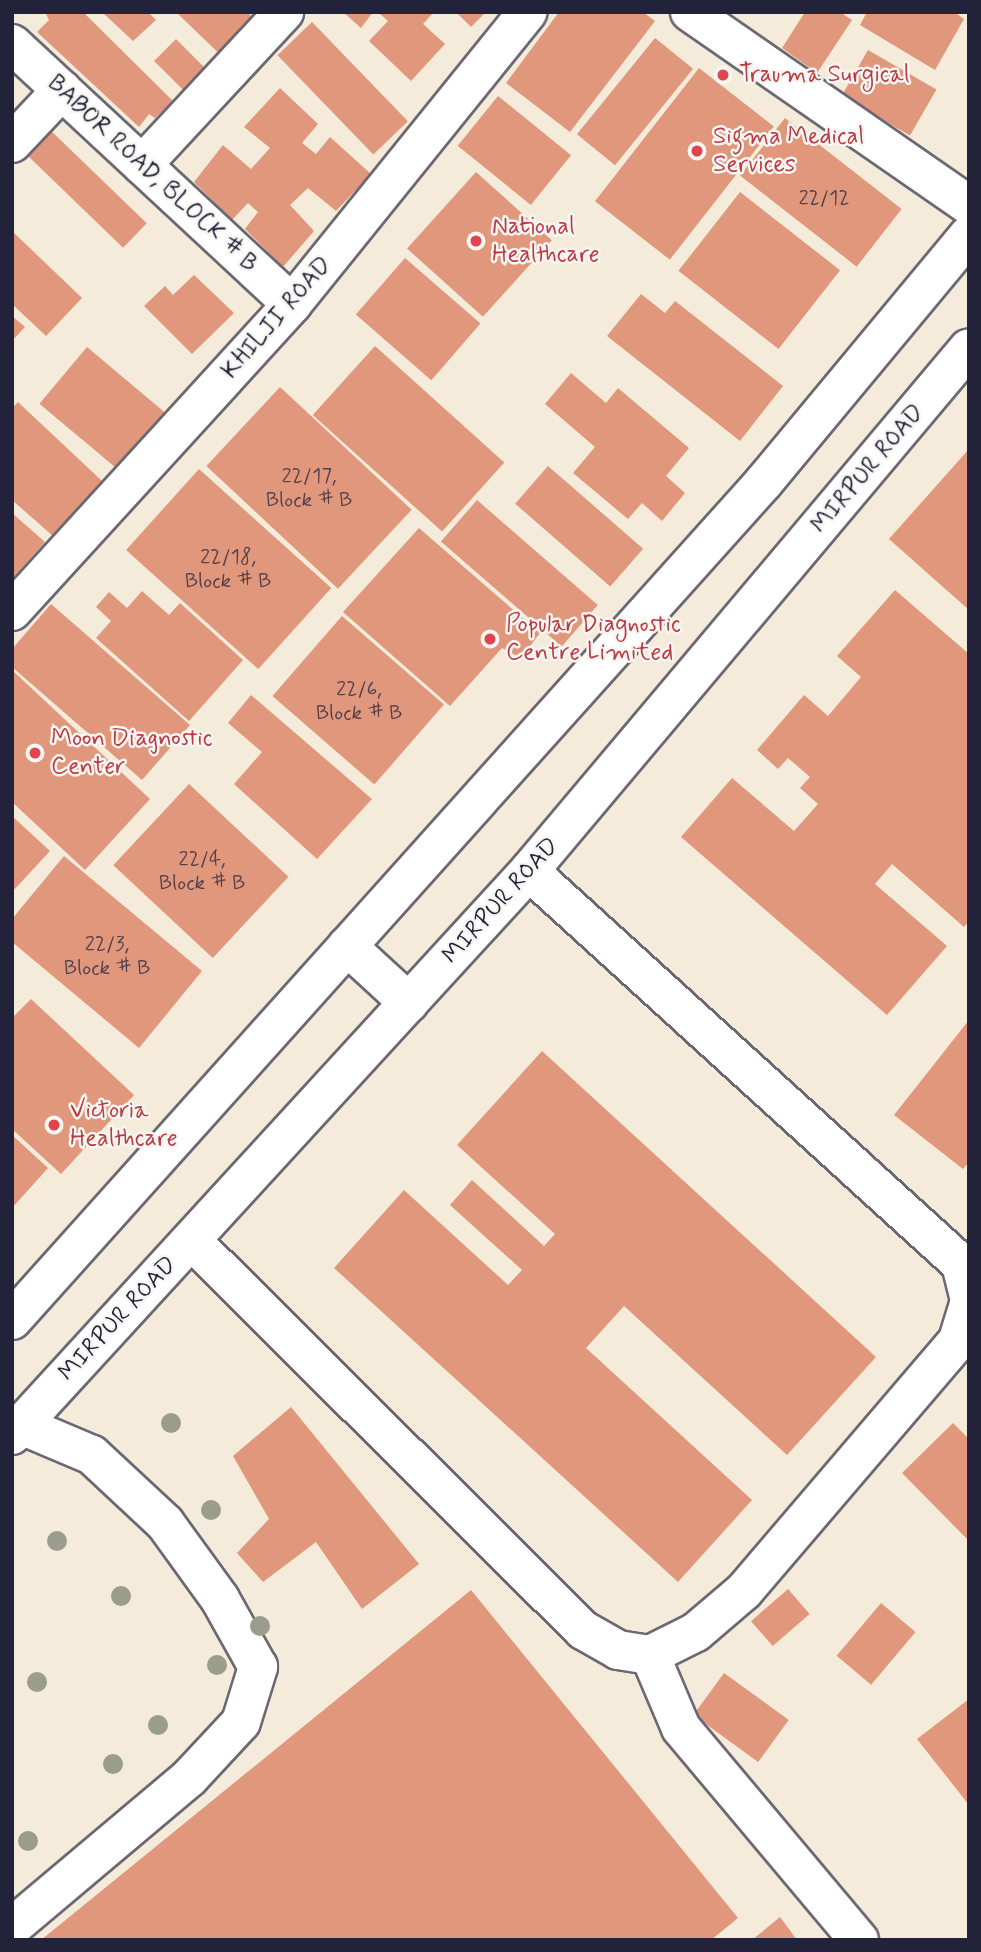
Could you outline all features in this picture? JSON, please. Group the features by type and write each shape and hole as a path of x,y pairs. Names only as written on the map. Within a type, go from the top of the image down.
{"main road":[{"path":"142,165 284,12"},
{"name":"KHILJI ROAD","path":"12,611 292,304 528,12"},
{"path":"690,12 969,205"},
{"name":"BABOR ROAD, BLOCK # B","path":"12,44 292,304"},
{"path":"12,143 62,90"},
{"path":"15,1313 763,482 969,235"},
{"name":"MIRPUR ROAD","path":"17,1430 529,871 969,348"},
{"path":"529,871 961,1264 969,1297"},
{"path":"346,946 409,1003"},
{"path":"191,1240 583,1630 618,1650 650,1654 696,1632 744,1591 958,1340 969,1303"},
{"path":"12,1927 189,1778 241,1722 258,1667 220,1599 164,1523 92,1455 17,1430"},
{"path":"650,1654 681,1728 859,1940"}],"building":[{"path":"45,12 83,12 173,101 155,118 149,114 139,127 37,32 49,20"},
{"path":"102,12 148,12 156,20 133,41"},
{"path":"176,12 247,12 264,28 230,64"},
{"path":"343,12 373,12 361,28"},
{"path":"378,12 434,12 423,24 445,44 411,81 369,41 388,21"},
{"path":"456,12 486,12 471,27"},
{"path":"559,12 643,12 655,21 570,132 506,83"},
{"path":"805,12 840,12 852,20 817,73 782,48"},
{"path":"867,12 954,12 964,19 935,70 860,25"},
{"path":"312,22 408,121 373,155 277,55"},
{"path":"655,38 693,69 615,165 577,134"},
{"path":"176,39 206,69 184,91 154,61"},
{"path":"868,50 936,90 910,135 842,96"},
{"path":"699,68 774,126 670,260 595,201"},
{"path":"280,88 318,124 302,143 316,154 330,137 371,174 336,211 308,188 290,205 314,231 283,267 245,229 258,212 248,203 232,220 194,182 223,145 251,169 270,148 244,127"},
{"path":"498,96 571,155 531,205 458,146"},
{"path":"785,118 902,209 857,267 740,176"},
{"path":"46,126 147,223 123,248 22,150"},
{"path":"476,172 552,240 483,317 407,249"},
{"path":"740,192 840,270 779,349 678,271"},
{"path":"12,231 82,298 46,336 12,304"},
{"path":"405,258 480,324 431,380 356,315"},
{"path":"194,275 234,313 192,354 144,306 165,286 173,295"},
{"path":"641,294 665,313 675,301 783,386 740,441 607,336"},
{"path":"12,316 25,327 12,341"},
{"path":"375,346 504,462 442,532 313,415"},
{"path":"87,347 168,415 121,472 39,404"},
{"path":"571,373 606,403 618,388 689,448 666,476 685,493 662,521 642,503 628,519 573,473 595,447 545,404"},
{"path":"280,387 412,510 338,589 206,466"},
{"path":"18,402 102,481 53,536 12,500 12,408"},
{"path":"969,449 969,610 889,539"},
{"path":"548,466 643,549 610,586 515,504"},
{"path":"199,469 331,588 258,669 126,550"},
{"path":"477,500 598,605 562,646 441,542"},
{"path":"12,513 45,542 12,579"},
{"name":"Popular Diagnostic Centre Limited","path":"419,528 540,633 521,658 502,648 450,706 343,612"},
{"path":"895,590 969,654 969,921 964,927 892,864 875,884 947,946 887,1015 681,837 732,778 794,831 818,804 800,788 810,777 788,758 778,769 757,750 804,695 828,716 861,677 837,656"},
{"path":"142,591 169,615 180,603 243,660 189,721 96,638 111,621 96,607 109,592 127,608"},
{"path":"51,604 190,725 142,780 12,667 12,649"},
{"path":"342,616 444,705 374,785 272,696"},
{"path":"12,670 150,799 85,870 12,802"},
{"path":"251,695 372,799 317,859 234,784 262,752 228,723"},
{"path":"189,784 288,877 213,958 113,865"},
{"path":"12,816 50,851 12,892"},
{"path":"64,856 202,971 139,1048 12,942 12,919"},
{"path":"31,999 134,1095 61,1174 12,1129 12,1018"},
{"path":"969,1020 969,1162 963,1169 894,1115"},
{"path":"542,1051 876,1357 787,1455 624,1306 586,1348 752,1500 678,1582 334,1268 404,1190 508,1285 522,1270 450,1205 472,1180 544,1246 555,1234 457,1145"},
{"path":"12,1135 48,1168 12,1208"},
{"path":"291,1407 419,1564 362,1609 316,1542 263,1582 237,1553 269,1519 233,1456"},
{"path":"953,1423 969,1439 969,1541 902,1473"},
{"path":"788,1589 810,1614 773,1646 751,1621"},
{"path":"471,1590 738,1918 711,1940 41,1940"},
{"path":"881,1603 915,1632 871,1685 837,1656"},
{"path":"724,1673 789,1720 758,1762 693,1715"},
{"path":"969,1699 969,1805 917,1739"},
{"path":"780,1917 797,1940 752,1940"}],"place":[{"name":"Trauma Surgical","path":"723,75"},
{"name":"Sigma Medical Services","path":"697,151"},
{"name":"National Healthcare","path":"476,241"},
{"name":"Popular Diagnostic Centre Limited","path":"490,639"},
{"name":"Moon Diagnostic Center","path":"35,753"},
{"name":"Victoria Healthcare","path":"54,1125"}]}
